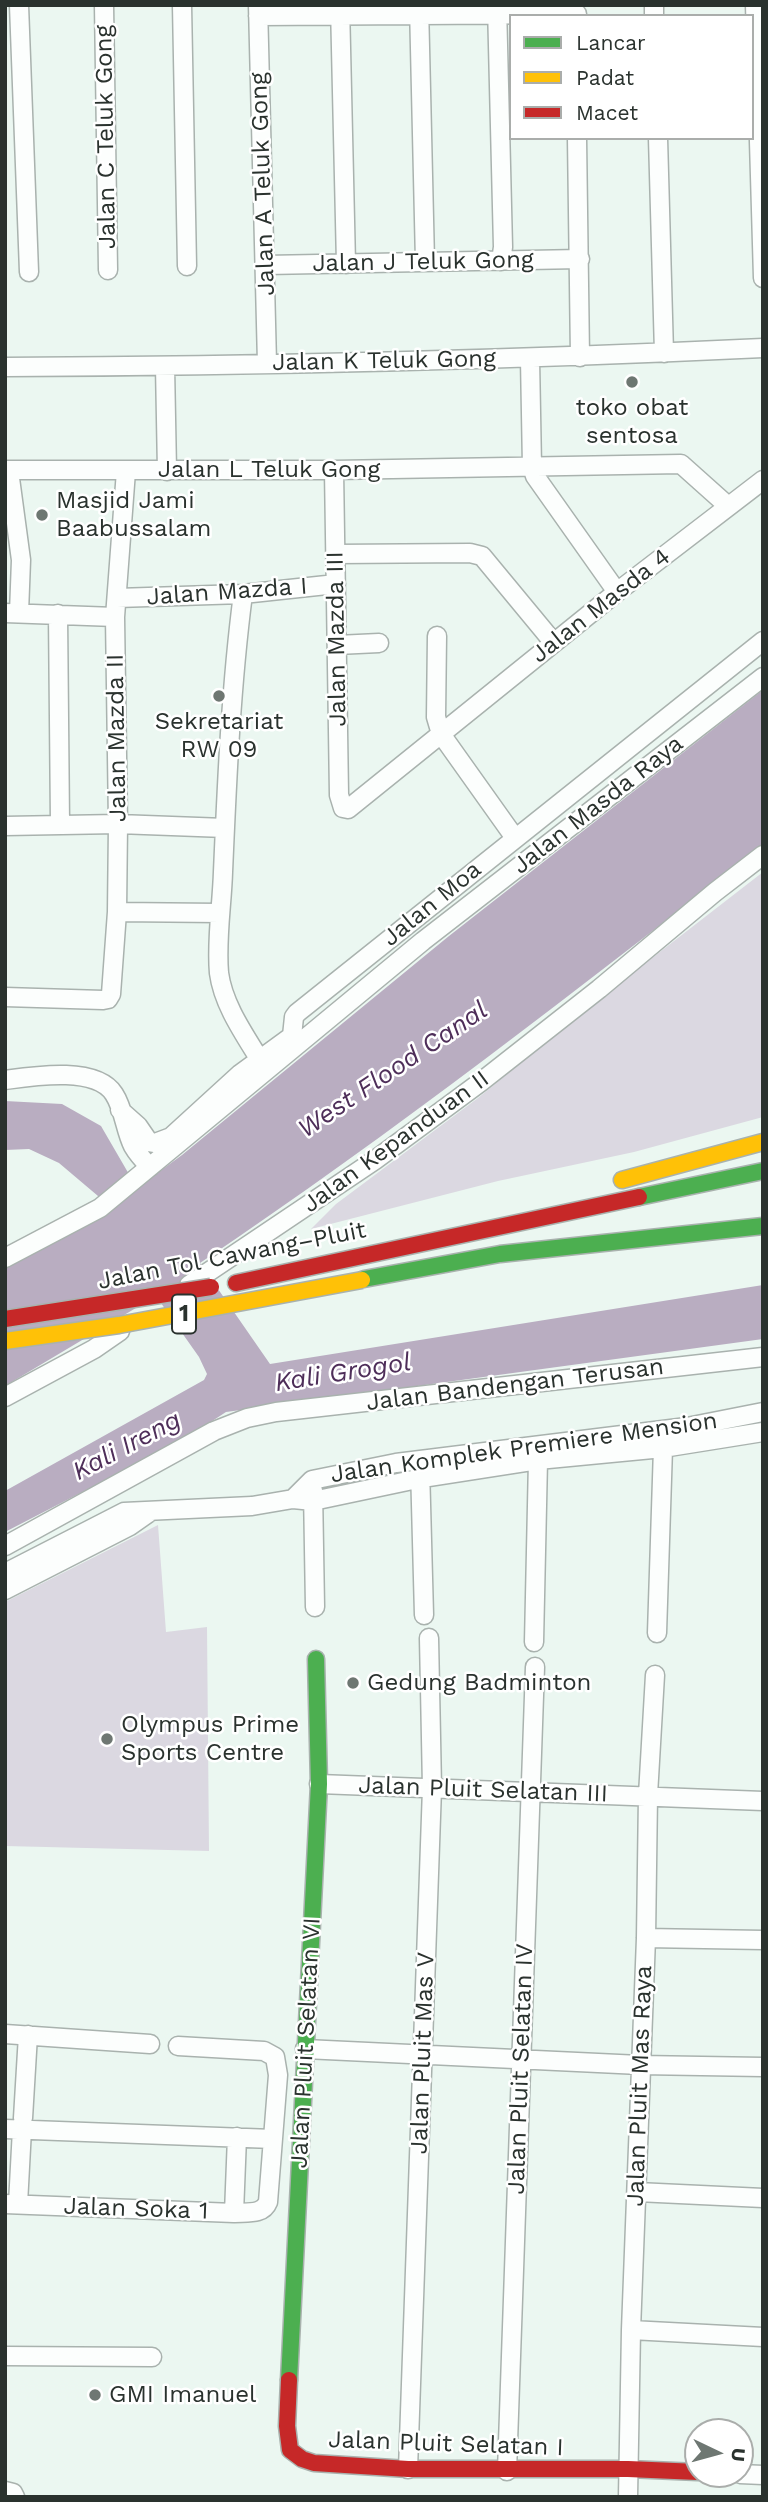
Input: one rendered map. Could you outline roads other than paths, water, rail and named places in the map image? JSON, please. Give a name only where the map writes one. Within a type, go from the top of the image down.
[{"type":"main road","points":[[602,1185],[763,1142]]},
{"type":"main road","points":[[466,1233],[763,1171]]},
{"type":"main road","points":[[466,1233],[508,1212],[541,1201]]},
{"type":"main road","points":[[363,1280],[500,1254],[763,1226]]},
{"type":"main road","points":[[363,1280],[411,1264],[574,1229]]},
{"type":"main road","name":"Jalan Tol Cawang–Pluit","points":[[5,1319],[236,1283],[466,1233]]},
{"type":"main road","name":"Jalan Tol Cawang–Pluit","points":[[5,1341],[159,1318],[363,1280]]},
{"type":"main road","name":"Jalan Pluit Selatan VI","points":[[287,2426],[318,1784],[316,1659]]},
{"type":"main road","name":"Jalan Pluit Selatan I","points":[[287,2426],[290,2449],[302,2459],[314,2463],[408,2469],[684,2471]]},
{"type":"street","points":[[19,5],[29,272]]},
{"type":"street","name":"Jalan C Teluk Gong","points":[[104,5],[108,270]]},
{"type":"street","points":[[755,5],[763,278]]},
{"type":"street","points":[[340,10],[346,264]]},
{"type":"street","points":[[419,10],[425,262]]},
{"type":"street","points":[[497,10],[503,247],[501,261]]},
{"type":"street","points":[[258,11],[576,11]]},
{"type":"street","name":"Jalan A Teluk Gong","points":[[258,11],[267,363]]},
{"type":"street","points":[[182,14],[187,266]]},
{"type":"street","points":[[577,140],[580,357]]},
{"type":"street","points":[[658,140],[664,353]]},
{"type":"street","name":"Jalan J Teluk Gong","points":[[266,265],[580,258]]},
{"type":"street","name":"Jalan K Teluk Gong","points":[[5,367],[530,359],[763,348]]},
{"type":"street","points":[[530,359],[532,467],[535,476],[617,592]]},
{"type":"street","points":[[165,366],[167,471]]},
{"type":"street","name":"Jalan L Teluk Gong","points":[[7,471],[334,470],[681,464],[728,506]]},
{"type":"street","name":"Jalan Mazda III","points":[[334,470],[339,794],[343,808]]},
{"type":"street","points":[[7,471],[21,559],[12,613]]},
{"type":"street","name":"Jalan Mazda II","points":[[5,996],[103,1000],[108,999],[111,994],[117,912],[118,824],[115,617],[126,471]]},
{"type":"street","name":"Jalan Masda 4","points":[[343,808],[352,808],[617,592],[763,480]]},
{"type":"street","points":[[337,554],[470,553],[482,556],[554,643]]},
{"type":"street","name":"Jalan Mazda I","points":[[117,598],[243,594],[336,584]]},
{"type":"street","points":[[243,594],[225,828],[219,974],[237,1021],[260,1060]]},
{"type":"street","name":"Jalan Mazda I","points":[[12,613],[115,617]]},
{"type":"street","points":[[58,614],[60,824]]},
{"type":"street","points":[[437,636],[436,717],[441,734],[515,838]]},
{"type":"street","name":"Jalan Moa","points":[[120,1110],[138,1126],[149,1142],[166,1139],[240,1074],[292,1036],[297,1013],[763,641]]},
{"type":"street","points":[[337,645],[379,643]]},
{"type":"street","name":"Jalan Masda Raya","points":[[5,1258],[100,1208],[423,941],[763,677]]},
{"type":"street","points":[[5,827],[118,824],[225,828]]},
{"type":"street","name":"Jalan Kepanduan II","points":[[5,1397],[94,1349],[375,1160],[482,1081],[763,855]]},
{"type":"street","points":[[117,912],[220,913]]},
{"type":"street","points":[[5,1080],[39,1075],[81,1077],[98,1082],[114,1093],[134,1147],[146,1170]]},
{"type":"street","name":"Jalan Bandengan Terusan","points":[[5,1546],[214,1431],[247,1418],[276,1412],[763,1357]]},
{"type":"street","name":"Jalan Komplek Premiere Mension","points":[[661,1439],[763,1412]]},
{"type":"street","name":"Jalan Komplek Premiere Mension","points":[[293,1499],[312,1480],[661,1439],[763,1432]]},
{"type":"street","points":[[657,1633],[661,1439]]},
{"type":"street","points":[[534,1642],[537,1453]]},
{"type":"street","points":[[420,1469],[424,1615]]},
{"type":"street","name":"Jalan Komplek Premiere Mension","points":[[5,1590],[15,1574],[122,1521],[124,1512],[252,1506],[293,1499],[313,1501],[420,1469]]},
{"type":"street","points":[[312,1480],[315,1607]]},
{"type":"street","name":"Jalan Pluit Mas V","points":[[408,2469],[432,1788],[429,1638]]},
{"type":"street","name":"Jalan Pluit Selatan IV","points":[[507,2471],[536,1667]]},
{"type":"street","name":"Jalan Pluit Mas Raya","points":[[628,2497],[648,1795],[655,1675]]},
{"type":"street","name":"Jalan Pluit Selatan III","points":[[318,1784],[763,1801]]},
{"type":"street","points":[[646,1938],[763,1940]]},
{"type":"street","points":[[5,2034],[150,2044]]},
{"type":"street","points":[[11,2204],[14,2123],[28,2035]]},
{"type":"street","points":[[14,2123],[273,2139],[278,2065],[272,2054],[264,2051],[178,2046]]},
{"type":"street","points":[[305,2049],[640,2065],[763,2067]]},
{"type":"street","points":[[14,2123],[154,2123]]},
{"type":"street","points":[[234,2213],[237,2137]]},
{"type":"street","name":"Jalan Soka 1","points":[[11,2204],[234,2213],[260,2211],[268,2202],[273,2139]]},
{"type":"street","points":[[636,2192],[763,2198]]},
{"type":"street","points":[[631,2330],[763,2337]]},
{"type":"street","points":[[5,2356],[152,2357]]},
{"type":"street","points":[[5,2491],[13,2493],[15,2497]]},
{"type":"water","points":[[763,690],[763,845],[415,1112],[200,1263],[270,1364],[763,1285],[763,1339],[226,1412],[183,1440],[5,1532],[5,1491],[204,1380],[207,1374],[199,1357],[156,1296],[5,1386],[5,1267],[35,1253],[111,1207],[59,1163],[29,1149],[5,1150],[5,1101],[62,1104],[101,1126],[137,1188],[182,1155],[449,936]]},
{"type":"place","name":"toko obat sentosa","points":[[632,382]]},
{"type":"place","name":"Masjid Jami Baabussalam","points":[[42,515]]},
{"type":"place","name":"Sekretariat RW 09","points":[[219,696]]},
{"type":"place","name":"Gedung Badminton","points":[[353,1683]]},
{"type":"place","name":"Olympus Prime Sports Centre","points":[[107,1739]]},
{"type":"place","name":"GMI Imanuel","points":[[95,2395]]},
{"type":"water label","name":"West Flood Canal","points":[[393,1070]]},
{"type":"water label","name":"Kali Grogol","points":[[343,1373]]},
{"type":"water label","name":"Kali Ireng","points":[[127,1446]]}]
